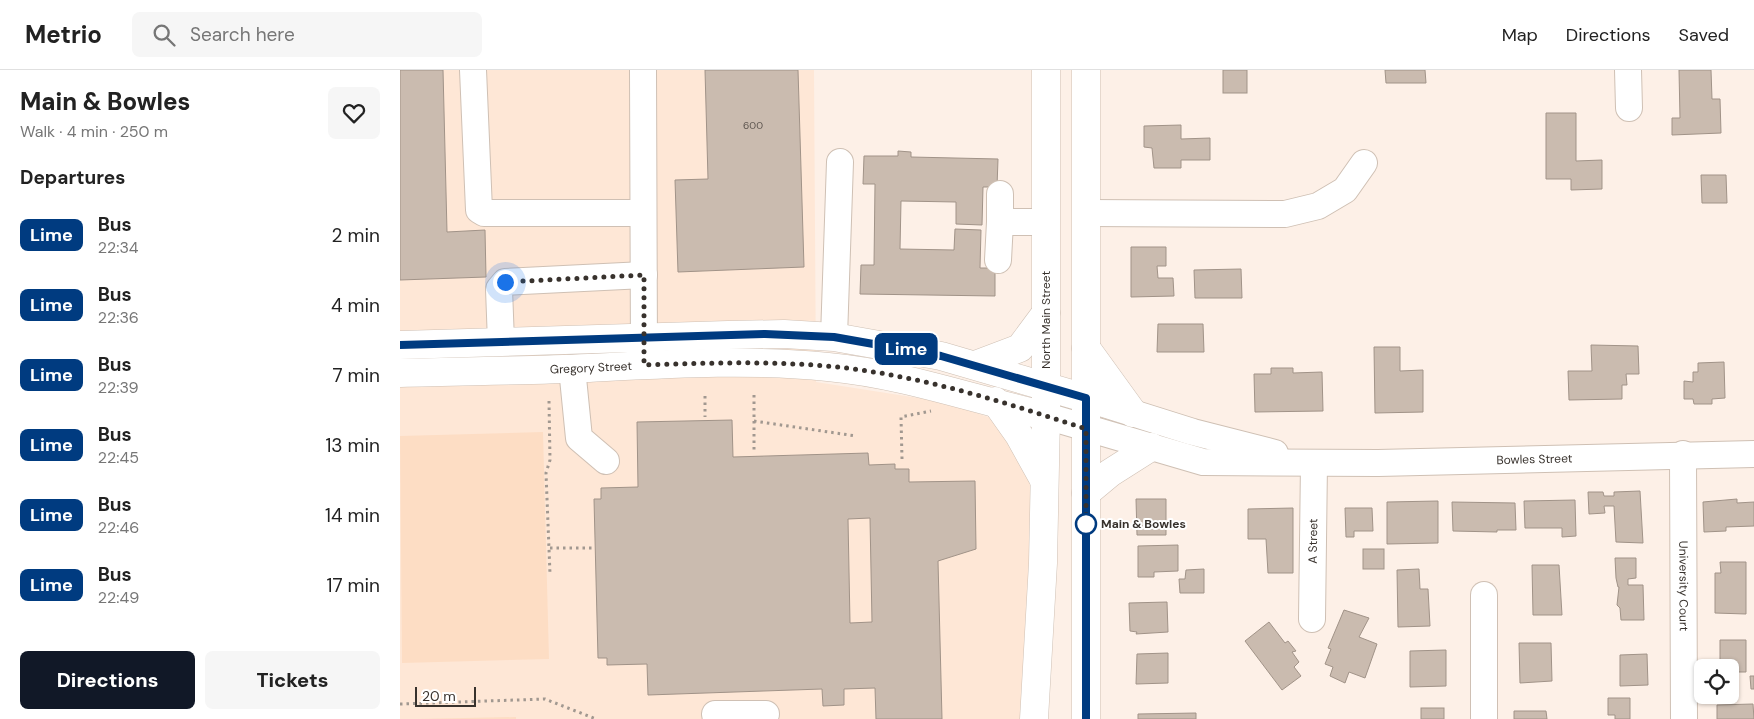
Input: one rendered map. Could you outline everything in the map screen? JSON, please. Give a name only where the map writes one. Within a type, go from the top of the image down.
[{"type":"main road","name":"North Main Street","points":[[1034,719],[1045,482],[1046,70]]},
{"type":"main road","points":[[1086,70],[1086,719]]},
{"type":"main road","points":[[975,365],[1020,348],[1046,313]]},
{"type":"main road","points":[[400,345],[784,334],[834,337],[896,347],[975,365],[1046,388],[1086,398]]},
{"type":"main road","points":[[1086,348],[1133,413]]},
{"type":"main road","name":"Gregory Street","points":[[400,373],[734,362],[827,366],[886,374],[995,401],[1046,416]]},
{"type":"main road","points":[[995,401],[1019,435],[1045,482]]},
{"type":"main road","points":[[1086,493],[1110,473],[1151,447]]},
{"type":"street","points":[[473,70],[479,210],[484,213],[644,213]]},
{"type":"street","points":[[643,70],[644,365]]},
{"type":"street","points":[[1628,70],[1629,108]]},
{"type":"street","points":[[834,337],[840,162]]},
{"type":"street","points":[[1086,213],[1285,214],[1318,206],[1345,190],[1364,163]]},
{"type":"street","points":[[998,260],[1000,194]]},
{"type":"street","points":[[1000,222],[1046,222]]},
{"type":"street","points":[[501,342],[499,289],[505,282],[644,275]]},
{"type":"street","points":[[572,368],[578,438],[606,461]]},
{"type":"street","name":"Bowles Street","points":[[1086,398],[1193,432],[1314,463]]},
{"type":"street","name":"Bowles Street","points":[[1046,416],[1203,462],[1314,463],[1754,454]]},
{"type":"street","name":"University Court","points":[[1683,454],[1684,719]]},
{"type":"street","name":"A Street","points":[[1312,619],[1314,463]]},
{"type":"street","points":[[1484,595],[1484,719]]},
{"type":"street","points":[[716,719],[715,714],[766,714]]},
{"type":"path","points":[[705,396],[705,417]]},
{"type":"path","points":[[754,396],[754,452]]},
{"type":"path","points":[[549,400],[550,460],[546,473],[550,574]]},
{"type":"path","points":[[902,459],[901,417],[931,412],[933,404]]},
{"type":"path","points":[[754,421],[856,436]]},
{"type":"path","points":[[550,548],[592,548]]},
{"type":"path","points":[[400,704],[544,699],[596,719]]},
{"type":"shaded area","points":[[400,70],[814,70],[816,382],[944,402],[994,419],[1028,465],[1033,518],[1033,719],[400,719]]},
{"type":"shaded area","points":[[543,432],[549,659],[402,663],[400,436]]},
{"type":"shaded area","points":[[516,717],[516,719],[417,719]]},
{"type":"building","points":[[400,70],[443,70],[447,232],[485,230],[486,277],[400,280]]},
{"type":"building","points":[[705,70],[798,70],[804,267],[678,272],[675,180],[708,179]]},
{"type":"building","points":[[1223,70],[1247,70],[1247,93],[1223,93]]},
{"type":"building","points":[[1385,70],[1425,70],[1426,83],[1386,83]]},
{"type":"building","points":[[1679,70],[1711,70],[1712,99],[1720,99],[1721,133],[1672,135],[1672,118],[1680,118]]},
{"type":"building","points":[[1546,113],[1576,113],[1576,161],[1602,160],[1602,189],[1571,190],[1571,179],[1546,179]]},
{"type":"building","points":[[1181,125],[1181,139],[1210,138],[1210,160],[1181,160],[1181,168],[1154,168],[1152,148],[1144,147],[1144,126]]},
{"type":"building","points":[[898,151],[911,152],[911,157],[998,159],[997,187],[983,187],[982,225],[956,224],[956,202],[901,201],[900,249],[954,250],[955,229],[981,230],[980,268],[995,268],[995,296],[860,294],[861,265],[874,265],[875,184],[863,184],[864,156],[898,156]]},
{"type":"building","points":[[1701,175],[1726,175],[1727,203],[1702,203]]},
{"type":"building","points":[[1131,247],[1166,247],[1166,266],[1157,266],[1158,278],[1173,278],[1174,296],[1131,297]]},
{"type":"building","points":[[1241,269],[1242,298],[1195,298],[1194,270]]},
{"type":"building","points":[[1158,324],[1203,324],[1204,352],[1157,352]]},
{"type":"building","points":[[1591,345],[1638,346],[1639,374],[1626,374],[1627,385],[1622,385],[1622,399],[1569,400],[1568,371],[1592,371]]},
{"type":"building","points":[[1374,347],[1400,347],[1400,371],[1423,370],[1423,412],[1375,413]]},
{"type":"building","points":[[1724,362],[1725,398],[1712,399],[1712,404],[1694,404],[1693,399],[1684,399],[1684,381],[1693,382],[1693,372],[1698,372],[1698,363]]},
{"type":"building","points":[[1271,368],[1293,368],[1293,373],[1322,372],[1323,411],[1255,412],[1254,374],[1271,374]]},
{"type":"building","points":[[732,420],[733,457],[868,453],[869,465],[895,464],[895,469],[909,469],[909,482],[975,481],[976,549],[938,561],[942,719],[876,719],[875,688],[844,689],[844,705],[823,706],[822,689],[648,695],[647,664],[607,665],[607,658],[598,658],[594,499],[601,499],[601,488],[638,487],[637,422]],"holes":[[[870,518],[872,622],[850,623],[848,519]]]},
{"type":"building","points":[[1640,491],[1643,543],[1616,542],[1614,506],[1604,506],[1605,513],[1589,514],[1588,492],[1603,492],[1604,496],[1614,496],[1614,492]]},
{"type":"building","points":[[1136,499],[1166,499],[1166,535],[1137,535]]},
{"type":"building","points":[[1737,499],[1737,503],[1754,502],[1754,526],[1726,527],[1726,531],[1704,532],[1703,502]]},
{"type":"building","points":[[1575,500],[1576,536],[1562,537],[1562,528],[1525,528],[1524,501]]},
{"type":"building","points":[[1438,501],[1438,543],[1387,544],[1387,502]]},
{"type":"building","points":[[1452,502],[1515,503],[1516,530],[1497,530],[1497,532],[1453,531]]},
{"type":"building","points":[[1293,508],[1293,573],[1268,573],[1266,539],[1248,539],[1248,509]]},
{"type":"building","points":[[1345,508],[1372,508],[1373,531],[1354,531],[1354,537],[1346,537]]},
{"type":"building","points":[[1178,545],[1178,571],[1154,572],[1154,577],[1138,577],[1138,546]]},
{"type":"building","points":[[1363,549],[1384,549],[1384,569],[1363,569]]},
{"type":"building","points":[[1615,558],[1636,558],[1636,578],[1628,579],[1628,585],[1643,585],[1644,620],[1621,620],[1620,608],[1617,605],[1619,587],[1616,578]]},
{"type":"building","points":[[1720,562],[1746,562],[1746,614],[1715,613],[1715,573],[1721,573]]},
{"type":"building","points":[[1532,565],[1559,565],[1562,615],[1533,615]]},
{"type":"building","points":[[1204,569],[1204,593],[1180,593],[1179,579],[1185,579],[1186,570]]},
{"type":"building","points":[[1419,569],[1420,589],[1428,589],[1430,626],[1398,627],[1397,570]]},
{"type":"building","points":[[1167,602],[1168,632],[1136,634],[1137,632],[1130,631],[1129,603]]},
{"type":"building","points":[[1344,610],[1369,618],[1359,637],[1377,644],[1365,678],[1349,672],[1345,683],[1330,676],[1333,667],[1325,664],[1331,649],[1328,648]]},
{"type":"building","points":[[1269,622],[1285,643],[1288,641],[1296,651],[1292,652],[1299,662],[1294,667],[1301,676],[1282,690],[1245,641]]},
{"type":"building","points":[[1720,640],[1746,640],[1746,672],[1739,672],[1739,659],[1720,659]]},
{"type":"building","points":[[1519,643],[1551,643],[1552,681],[1520,683]]},
{"type":"building","points":[[1446,650],[1446,686],[1410,687],[1410,651]]},
{"type":"building","points":[[1168,653],[1168,683],[1136,684],[1137,654]]},
{"type":"building","points":[[1647,654],[1648,685],[1620,686],[1620,655]]},
{"type":"building","points":[[1750,676],[1754,676],[1754,689],[1751,689]]},
{"type":"building","points":[[1608,698],[1630,698],[1630,719],[1615,719],[1615,715],[1608,715]]},
{"type":"building","points":[[1753,704],[1754,719],[1717,719],[1717,705]]},
{"type":"building","points":[[1421,708],[1444,708],[1444,719],[1421,719]]},
{"type":"building","points":[[1514,711],[1546,711],[1547,719],[1514,719]]},
{"type":"building","points":[[1196,713],[1196,719],[1138,719],[1138,714]]},
{"type":"bus line","name":"Lime","points":[[400,345],[765,334],[834,337],[888,345],[941,356],[1046,388],[1086,398],[1086,719]]},
{"type":"place","name":"Main & Bowles","points":[[1086,524]]},
{"type":"route","points":[[505,282],[644,275],[644,365],[769,363],[827,366],[886,374],[995,401],[1086,429],[1086,526],[1086,524]]}]
